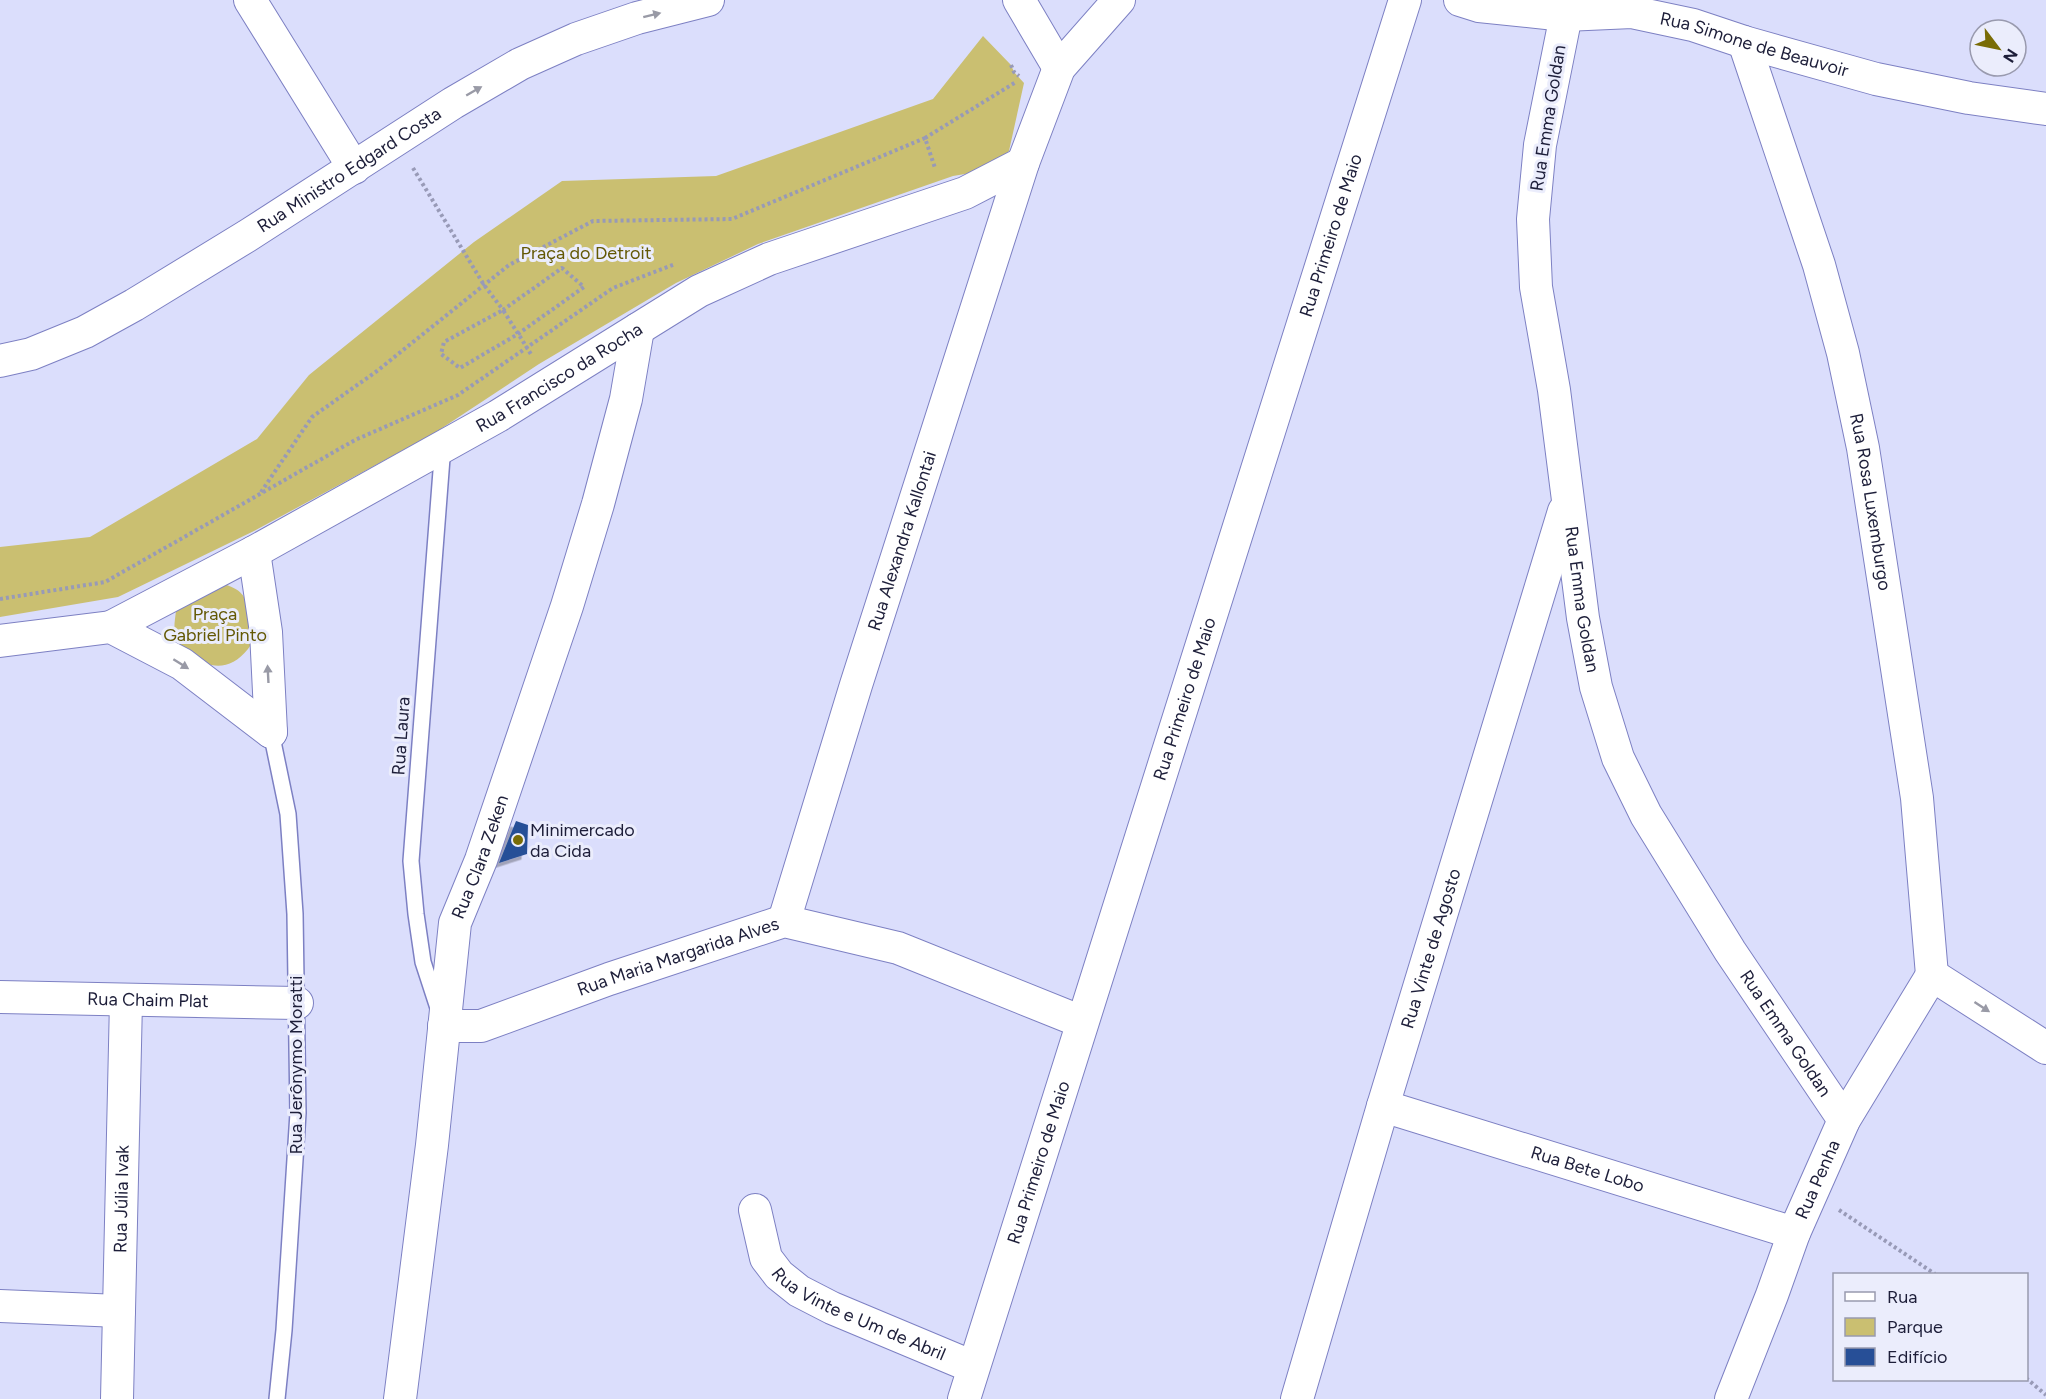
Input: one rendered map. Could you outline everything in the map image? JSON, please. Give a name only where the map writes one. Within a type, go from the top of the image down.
[{"type":"street","points":[[250,0],[354,168]]},
{"type":"street","name":"Rua Ministro Edgard Costa","points":[[0,361],[31,354],[85,332],[134,305],[248,236],[453,103],[520,64],[576,39],[637,18],[708,0]]},
{"type":"street","points":[[1019,0],[1059,68]]},
{"type":"street","points":[[1023,163],[1059,68],[1119,0]]},
{"type":"street","name":"Rua Primeiro de Maio","points":[[964,1399],[1405,0]]},
{"type":"street","name":"Rua Simone de Beauvoir","points":[[1460,0],[1479,6],[1632,12],[1693,25],[1744,42],[1876,79],[1970,98],[2046,109]]},
{"type":"street","name":"Rua Emma Goldan","points":[[1567,8],[1540,145],[1533,219],[1536,287],[1554,390],[1583,618],[1596,687],[1618,758],[1646,815],[1684,880],[1770,1013],[1844,1120]]},
{"type":"street","name":"Rua Rosa Luxemburgo","points":[[1744,42],[1819,265],[1843,353],[1861,438],[1917,798],[1932,975]]},
{"type":"street","name":"Rua Francisco da Rocha","points":[[111,627],[254,552],[498,416],[699,291],[769,260],[965,193],[1023,163]]},
{"type":"street","name":"Rua Alexandra Kallontai","points":[[784,921],[856,685],[1023,163]]},
{"type":"street","name":"Rua Clara Zeken","points":[[400,1399],[432,1145],[455,924],[481,860],[567,606],[626,399],[638,329]]},
{"type":"street","name":"Rua Vinte de Agosto","points":[[1297,1399],[1383,1106],[1568,499]]},
{"type":"street","name":"Rua Jerônymo Moratti","points":[[254,552],[266,632],[271,732]]},
{"type":"street","points":[[0,641],[111,627],[182,664],[271,732]]},
{"type":"street","name":"Rua Maria Margarida Alves","points":[[444,1026],[481,1026],[609,979],[784,921],[898,948],[1082,1022]]},
{"type":"street","points":[[1932,975],[2046,1048]]},
{"type":"street","name":"Rua Penha","points":[[1731,1399],[1794,1233],[1844,1120],[1932,975]]},
{"type":"street","name":"Rua Chaim Plat","points":[[0,997],[297,1003]]},
{"type":"street","name":"Rua Júlia Ivak","points":[[117,1399],[126,1001]]},
{"type":"street","name":"Rua Bete Lobo","points":[[1383,1106],[1794,1233]]},
{"type":"street","name":"Rua Vinte e Um de Abril","points":[[755,1209],[766,1258],[779,1275],[799,1291],[832,1308],[974,1367]]},
{"type":"street","points":[[0,1306],[119,1311]]},
{"type":"lane","name":"Rua Laura","points":[[443,445],[411,861],[423,962],[444,1026]]},
{"type":"lane","name":"Rua Jerônymo Moratti","points":[[271,732],[288,814],[295,914],[298,1113],[284,1330],[276,1399]]},
{"type":"path","points":[[1011,65],[1014,72],[1022,78]]},
{"type":"path","points":[[1017,89],[1022,78]]},
{"type":"path","points":[[261,492],[312,417],[377,371],[509,265],[593,221],[732,219],[925,138],[1022,78]]},
{"type":"path","points":[[925,138],[936,171],[926,174]]},
{"type":"path","points":[[397,141],[548,385]]},
{"type":"path","points":[[0,599],[105,582],[355,440],[458,395],[613,288],[678,263]]},
{"type":"path","points":[[562,268],[584,287],[518,334],[460,368],[441,354],[444,342],[503,310],[562,268]]},
{"type":"path","points":[[1812,1191],[1932,1273]]},
{"type":"path","points":[[2028,1380],[2046,1395]]},
{"type":"green space","name":"Praça do Detroit","points":[[983,36],[1011,65],[1024,83],[1009,151],[989,170],[953,176],[758,244],[676,283],[539,364],[433,434],[254,531],[118,597],[0,617],[0,547],[90,537],[257,439],[309,375],[474,242],[562,181],[716,176],[933,99]]},
{"type":"green space","name":"Praça Gabriel Pinto","points":[[221,583],[242,594],[256,632],[252,643],[242,656],[221,666],[199,661],[182,648],[176,638],[175,621],[176,611]]},
{"type":"building","name":"Minimercado da Cida","points":[[516,821],[528,825],[527,854],[499,863]]},
{"type":"place","name":"Minimercado da Cida","points":[[518,840]]}]
